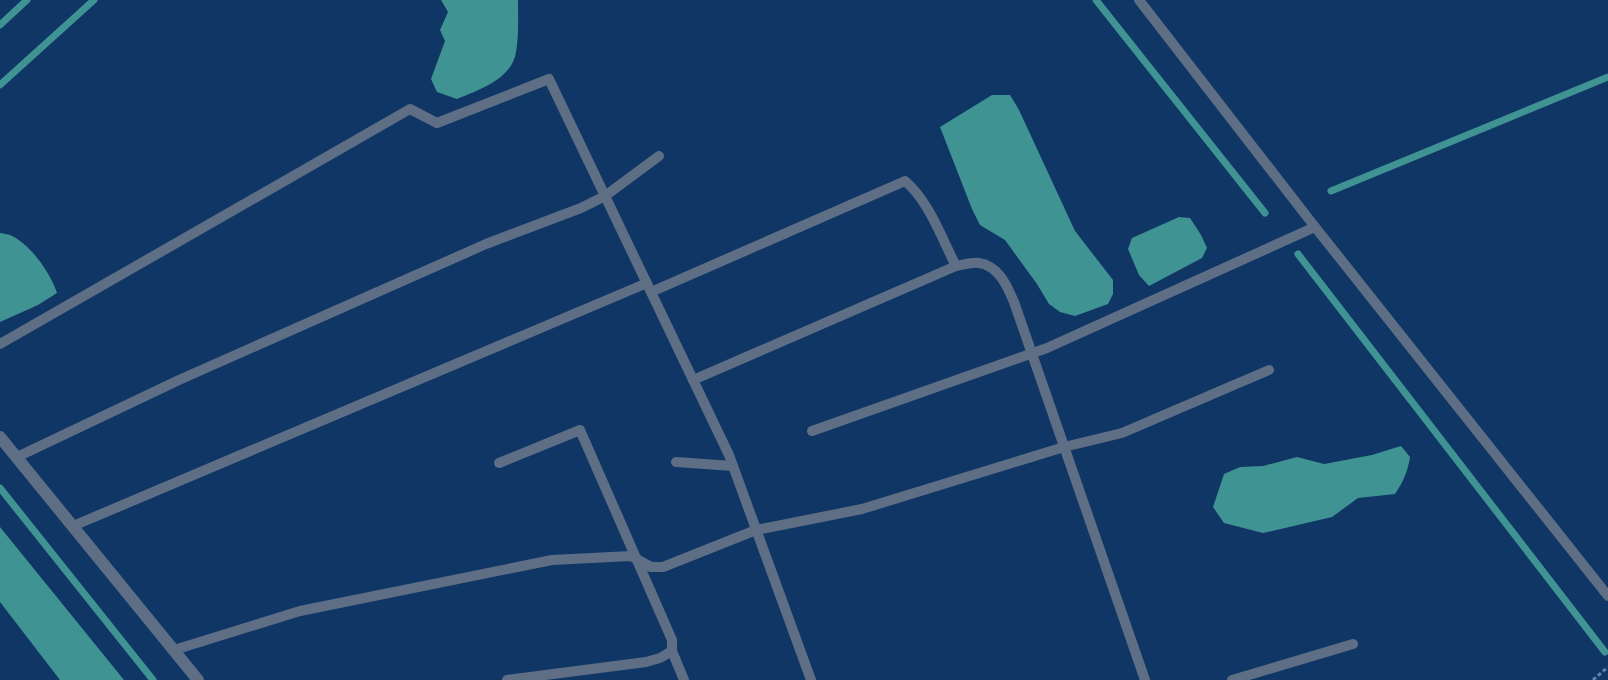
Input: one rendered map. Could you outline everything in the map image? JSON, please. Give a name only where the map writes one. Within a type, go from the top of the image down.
[{"type":"street","points":[[0,437],[198,680]]},
{"type":"lane","points":[[1139,0],[1315,227],[1608,596]]},
{"type":"lane","points":[[0,344],[410,109],[438,123],[549,79],[733,466],[811,680]]},
{"type":"lane","points":[[17,457],[188,376],[486,244],[581,208],[605,196],[660,156]]},
{"type":"lane","points":[[73,526],[906,181],[916,190],[956,266]]},
{"type":"lane","points":[[812,431],[1047,348],[1315,227]]},
{"type":"lane","points":[[693,380],[956,266],[978,263],[992,267],[1005,282],[1014,302],[1145,680]]},
{"type":"lane","points":[[174,650],[300,611],[552,560],[631,556],[651,567],[663,567],[756,530],[862,509],[1064,447],[1122,433],[1269,370]]},
{"type":"lane","points":[[499,463],[580,430],[672,640],[672,652],[684,680]]},
{"type":"lane","points":[[676,462],[733,466]]},
{"type":"lane","points":[[1232,680],[1353,644]]},
{"type":"lane","points":[[507,680],[646,662],[672,652]]},
{"type":"path","points":[[1593,680],[1608,666]]},
{"type":"shaded area","points":[[441,0],[518,0],[518,39],[513,61],[508,69],[493,82],[457,99],[437,92],[431,79],[445,41],[440,30],[448,12]]},
{"type":"shaded area","points":[[992,95],[1010,95],[1019,110],[1075,231],[1113,280],[1113,294],[1108,304],[1075,316],[1060,312],[1049,304],[1005,240],[980,225],[940,127]]},
{"type":"shaded area","points":[[1179,217],[1190,218],[1207,248],[1202,258],[1149,286],[1139,275],[1128,249],[1132,238]]},
{"type":"shaded area","points":[[0,233],[11,235],[33,253],[45,269],[57,293],[38,305],[0,322]]},
{"type":"shaded area","points":[[1401,446],[1410,457],[1405,476],[1395,494],[1358,498],[1332,517],[1263,533],[1224,523],[1213,507],[1224,474],[1240,467],[1263,466],[1297,457],[1324,464],[1372,455]]},
{"type":"shaded area","points":[[0,527],[124,680],[60,680],[0,602]]},
{"type":"waterway","points":[[0,25],[27,0]]},
{"type":"waterway","points":[[0,85],[94,0]]},
{"type":"waterway","points":[[1096,0],[1265,213]]},
{"type":"waterway","points":[[1331,191],[1608,77]]},
{"type":"waterway","points":[[1298,254],[1605,652]]},
{"type":"waterway","points":[[0,488],[153,680]]}]
